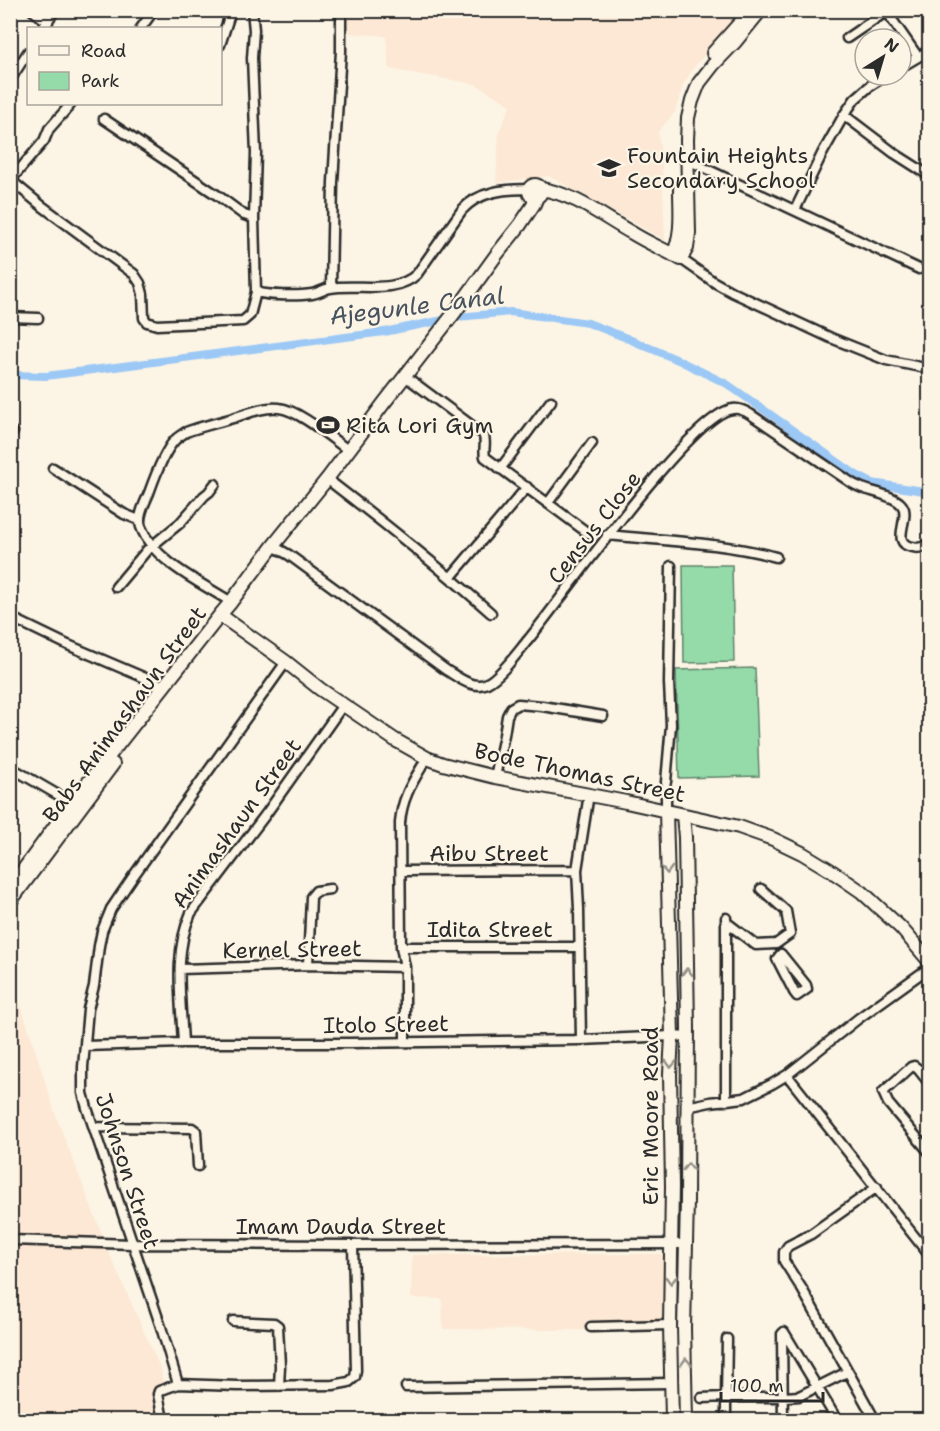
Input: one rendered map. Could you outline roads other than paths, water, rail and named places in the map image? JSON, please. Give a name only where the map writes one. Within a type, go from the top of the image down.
[{"type":"main road","points":[[683,158],[679,127],[689,86],[707,59],[750,10]]},
{"type":"main road","points":[[681,260],[679,243],[683,158],[692,100],[699,83],[713,64],[735,42],[761,10]]},
{"type":"main road","points":[[536,192],[563,194],[681,260]]},
{"type":"main road","name":"Babs Animashaun Street","points":[[10,902],[273,546],[327,479],[520,225],[534,204],[536,192]]},
{"type":"main road","name":"Babs Animashaun Street","points":[[10,888],[72,803],[225,610]]},
{"type":"main road","name":"Bode Thomas Street","points":[[225,610],[286,662],[343,705],[395,740],[427,758],[495,777],[589,794],[751,831],[802,853],[862,892],[901,928],[930,964]]},
{"type":"main road","name":"Eric Moore Road","points":[[666,811],[672,1036],[670,1074],[672,1420]]},
{"type":"main road","name":"Eric Moore Road","points":[[683,815],[688,1027],[684,1328],[686,1420]]},
{"type":"street","points":[[32,10],[46,25],[55,10]]},
{"type":"street","points":[[142,27],[154,10]]},
{"type":"street","points":[[70,105],[15,175],[14,183],[134,274],[143,294],[144,318],[147,322],[157,325],[243,321],[250,315],[256,292],[254,218],[256,153],[252,10]]},
{"type":"street","points":[[331,288],[333,182],[342,10]]},
{"type":"street","points":[[847,38],[887,11],[918,57]]},
{"type":"street","points":[[222,39],[229,17]]},
{"type":"street","points":[[913,60],[930,50]]},
{"type":"street","points":[[10,80],[27,54]]},
{"type":"street","points":[[795,210],[844,115],[855,99],[869,87]]},
{"type":"street","points":[[844,115],[894,153],[930,176]]},
{"type":"street","points":[[104,119],[244,215],[254,218]]},
{"type":"street","points":[[683,158],[919,269]]},
{"type":"street","points":[[256,292],[300,295],[314,294],[331,288],[402,283],[417,274],[469,202],[493,192],[516,189],[536,192]]},
{"type":"street","points":[[681,260],[732,292],[831,338],[886,360],[930,369]]},
{"type":"street","points":[[10,317],[38,318]]},
{"type":"street","points":[[405,376],[483,434],[485,457],[588,533]]},
{"type":"street","points":[[500,469],[551,401]]},
{"type":"street","points":[[225,610],[153,546],[145,536],[139,520],[157,470],[174,441],[184,433],[264,409],[277,408],[291,411],[307,420],[348,450]]},
{"type":"street","name":"Census Close","points":[[273,546],[289,555],[446,670],[475,686],[487,684],[500,673],[542,624],[607,535],[680,449],[717,416],[726,411],[733,409],[750,414],[860,487],[897,501],[903,505],[905,512],[901,538],[903,543],[909,547],[922,548],[930,542]]},
{"type":"street","points":[[548,502],[592,443]]},
{"type":"street","points":[[53,468],[124,514],[139,520]]},
{"type":"street","points":[[327,479],[451,577],[491,612]]},
{"type":"street","points":[[116,588],[147,550],[180,523],[215,484]]},
{"type":"street","points":[[451,577],[527,487]]},
{"type":"street","points":[[607,535],[698,542],[776,556]]},
{"type":"street","points":[[666,811],[671,725],[669,683],[671,566]]},
{"type":"street","points":[[10,617],[68,645],[164,686]]},
{"type":"street","name":"Johnson Street","points":[[178,1384],[82,1093],[88,1010],[102,931],[111,909],[286,662]]},
{"type":"street","points":[[495,777],[507,716],[511,708],[518,704],[603,716]]},
{"type":"street","name":"Animashaun Street","points":[[183,1043],[180,969],[182,937],[191,913],[266,814],[343,705]]},
{"type":"street","points":[[405,1042],[405,967],[401,947],[399,823],[401,808],[409,789],[427,758]]},
{"type":"street","points":[[10,767],[72,803]]},
{"type":"street","points":[[581,1040],[577,870],[589,794]]},
{"type":"street","name":"Aibu Street","points":[[401,871],[577,870]]},
{"type":"street","points":[[308,965],[311,897],[316,891],[330,889]]},
{"type":"street","points":[[756,945],[776,944],[790,934],[786,911],[761,889]]},
{"type":"street","points":[[726,1101],[726,920],[756,945],[781,954],[806,985],[807,989],[797,996],[777,959],[781,954]]},
{"type":"street","name":"Idita Street","points":[[401,947],[579,947]]},
{"type":"street","points":[[687,1107],[744,1098],[787,1075],[930,964]]},
{"type":"street","name":"Kernel Street","points":[[180,969],[308,965],[405,967]]},
{"type":"street","name":"Itolo Street","points":[[85,1046],[687,1037]]},
{"type":"street","points":[[930,1083],[914,1066],[883,1092],[888,1102],[930,1153]]},
{"type":"street","points":[[787,1075],[930,1256]]},
{"type":"street","points":[[94,1127],[192,1128],[196,1131],[198,1166]]},
{"type":"street","points":[[875,1420],[783,1256],[788,1246],[810,1234],[877,1187]]},
{"type":"street","name":"Imam Dauda Street","points":[[10,1240],[132,1244],[686,1244]]},
{"type":"street","points":[[163,1420],[159,1390],[178,1384],[333,1385],[349,1382],[355,1377],[353,1245]]},
{"type":"street","points":[[233,1321],[274,1323],[278,1326],[279,1386]]},
{"type":"street","points":[[591,1327],[670,1325]]},
{"type":"street","points":[[783,1420],[782,1334],[784,1332],[837,1420]]},
{"type":"street","points":[[726,1420],[727,1339]]},
{"type":"street","points":[[702,1398],[799,1396],[847,1372]]},
{"type":"street","points":[[406,1387],[671,1383]]},
{"type":"waterway","name":"Ajegunle Canal","points":[[10,375],[46,376],[384,332],[458,317],[511,312],[588,323],[678,360],[727,384],[855,474],[872,483],[930,492]]},
{"type":"place","name":"Fountain Heights Secondary School","points":[[609,168]]},
{"type":"place","name":"Rita Lori Gym","points":[[328,425]]}]
